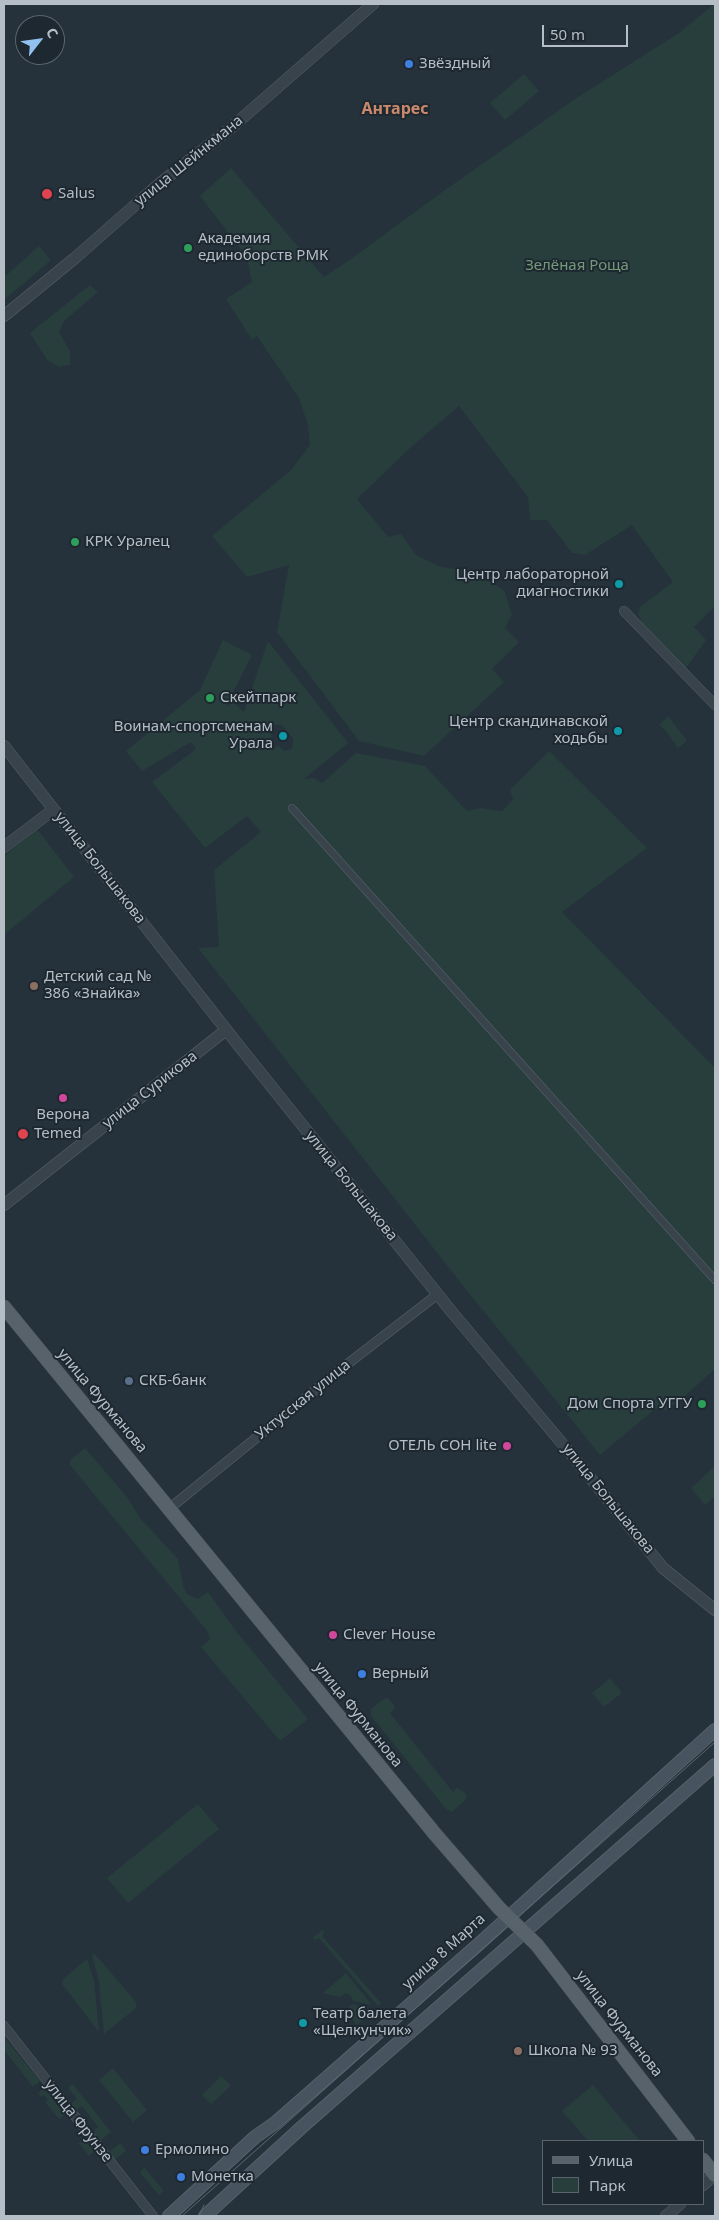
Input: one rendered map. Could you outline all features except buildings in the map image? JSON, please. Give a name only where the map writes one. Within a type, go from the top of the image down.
[{"type":"main road","name":"улица Фурманова","points":[[4,1307],[435,1834],[508,1917],[537,1945],[597,2020],[687,2140]]},
{"type":"main road","name":"улица 8 Марта","points":[[169,2216],[255,2137],[275,2123],[508,1917],[715,1730]]},
{"type":"main road","points":[[206,2216],[302,2127],[715,1765]]},
{"type":"main road","points":[[704,2161],[715,2175]]},
{"type":"street","name":"улица Шейнкмана","points":[[4,316],[75,258],[159,184],[232,126],[372,4]]},
{"type":"street","points":[[624,611],[715,705]]},
{"type":"street","name":"улица Большакова","points":[[4,746],[226,1030],[438,1294],[663,1568],[715,1610]]},
{"type":"street","points":[[292,808],[715,1280]]},
{"type":"street","points":[[4,847],[53,810]]},
{"type":"street","name":"улица Сурикова","points":[[4,1205],[226,1030]]},
{"type":"street","name":"Уктусская улица","points":[[170,1508],[341,1369],[438,1294]]},
{"type":"street","name":"улица Фрунзе","points":[[4,2026],[153,2216]]},
{"type":"street","points":[[704,2184],[715,2175]]},
{"type":"street","points":[[666,2216],[679,2205]]},
{"type":"green space","name":"Зелёная Роща","points":[[714,4],[715,606],[694,627],[706,640],[686,668],[642,622],[638,614],[640,607],[673,582],[632,525],[585,555],[572,553],[547,520],[530,520],[528,497],[459,406],[410,448],[357,499],[388,537],[401,534],[416,555],[441,567],[471,571],[504,590],[512,614],[505,628],[519,642],[492,669],[504,682],[424,756],[359,741],[277,632],[289,565],[247,577],[212,536],[291,470],[310,445],[308,425],[299,398],[257,336],[252,340],[226,299],[252,282],[247,257],[200,196],[231,168],[324,277],[578,97],[679,33]]},
{"type":"green space","points":[[524,74],[539,91],[505,120],[490,103]]},
{"type":"green space","points":[[39,246],[51,260],[4,300],[4,277]]},
{"type":"green space","points":[[90,285],[98,292],[64,321],[59,332],[70,351],[70,365],[59,367],[47,360],[30,333]]},
{"type":"green space","points":[[223,640],[252,655],[226,706],[233,702],[244,712],[268,641],[348,743],[304,779],[314,778],[322,783],[356,753],[425,766],[467,811],[480,808],[502,811],[513,799],[510,790],[549,751],[647,848],[562,912],[715,1068],[715,1369],[669,1410],[655,1409],[600,1455],[464,1287],[198,948],[219,947],[214,870],[261,832],[247,816],[205,848],[152,782],[196,749],[191,742],[142,771],[126,751],[200,690]],"holes":[[[272,725],[282,725],[293,739],[292,749],[284,751],[278,745],[273,750],[267,742],[272,737],[270,732]]]},
{"type":"green space","points":[[668,716],[687,741],[678,748],[666,731],[659,725]]},
{"type":"green space","points":[[37,829],[74,877],[4,935],[4,856]]},
{"type":"green space","points":[[85,1448],[127,1497],[140,1518],[178,1559],[183,1586],[187,1594],[198,1599],[208,1592],[236,1631],[308,1719],[280,1741],[201,1647],[210,1639],[207,1631],[70,1465],[70,1460]]},
{"type":"green space","points":[[715,1466],[715,1496],[705,1505],[691,1488]]},
{"type":"green space","points":[[610,1678],[622,1693],[604,1707],[592,1693]]},
{"type":"green space","points":[[385,1698],[388,1698],[395,1708],[390,1713],[453,1792],[457,1788],[467,1796],[452,1812],[446,1809],[371,1716],[371,1709]]},
{"type":"green space","points":[[198,1804],[219,1829],[128,1903],[107,1878]]},
{"type":"green space","points":[[322,1930],[325,1932],[322,1936],[381,2003],[378,2006],[319,1938],[314,1940],[314,1937]]},
{"type":"green space","points":[[95,1954],[136,2002],[136,2008],[104,2034],[99,1981],[92,1956]]},
{"type":"green space","points":[[87,1959],[94,1980],[99,2032],[62,1984],[63,1979]]},
{"type":"green space","points":[[346,1973],[372,2005],[353,2001],[351,1996],[346,1993],[339,1997],[323,1993]]},
{"type":"green space","points":[[352,2004],[369,2008],[372,2012],[357,2025],[352,2019],[349,2006]]},
{"type":"green space","points":[[4,2037],[40,2081],[33,2087],[4,2050]]},
{"type":"green space","points":[[113,2068],[147,2110],[133,2122],[99,2080]]},
{"type":"green space","points":[[221,2076],[231,2086],[211,2104],[202,2095]]},
{"type":"green space","points":[[73,2084],[111,2132],[100,2141],[93,2132],[98,2127],[82,2106],[76,2111],[71,2104],[77,2099],[68,2088]]},
{"type":"green space","points":[[593,2085],[639,2140],[587,2140],[562,2111]]},
{"type":"green space","points":[[44,2088],[65,2114],[59,2119],[45,2102],[48,2100],[44,2095],[41,2097],[38,2093]]},
{"type":"green space","points":[[85,2138],[95,2150],[89,2156],[79,2143]]},
{"type":"green space","points":[[120,2143],[126,2151],[115,2160],[109,2152]]},
{"type":"green space","points":[[144,2167],[164,2191],[159,2195],[140,2173]]},
{"type":"tram line","points":[[182,2216],[715,1742]]},
{"type":"tram line","points":[[199,2216],[204,2205]]},
{"type":"place","name":"Звёздный","points":[[409,64]]},
{"type":"place","name":"Salus","points":[[47,194]]},
{"type":"place","name":"Академия единоборств РМК","points":[[188,248]]},
{"type":"place","name":"КРК Уралец","points":[[75,542]]},
{"type":"place","name":"Центр лабораторной диагностики","points":[[619,584]]},
{"type":"place","name":"Скейтпарк","points":[[210,698]]},
{"type":"place","name":"Центр скандинавской ходьбы","points":[[618,731]]},
{"type":"place","name":"Воинам-спортсменам Урала","points":[[283,736]]},
{"type":"place","name":"Детский сад № 386 «Знайка»","points":[[34,986]]},
{"type":"place","name":"Верона","points":[[63,1098]]},
{"type":"place","name":"Temed","points":[[23,1134]]},
{"type":"place","name":"СКБ-банк","points":[[129,1381]]},
{"type":"place","name":"Дом Спорта УГГУ","points":[[702,1404]]},
{"type":"place","name":"ОТЕЛЬ СОН lite","points":[[507,1446]]},
{"type":"place","name":"Clever House","points":[[333,1635]]},
{"type":"place","name":"Верный","points":[[362,1674]]},
{"type":"place","name":"Театр балета «Щелкунчик»","points":[[303,2023]]},
{"type":"place","name":"Школа № 93","points":[[518,2051]]},
{"type":"place","name":"Ермолино","points":[[145,2150]]},
{"type":"place","name":"Монетка","points":[[181,2177]]},
{"type":"district","name":"Антарес","points":[[395,109]]}]
